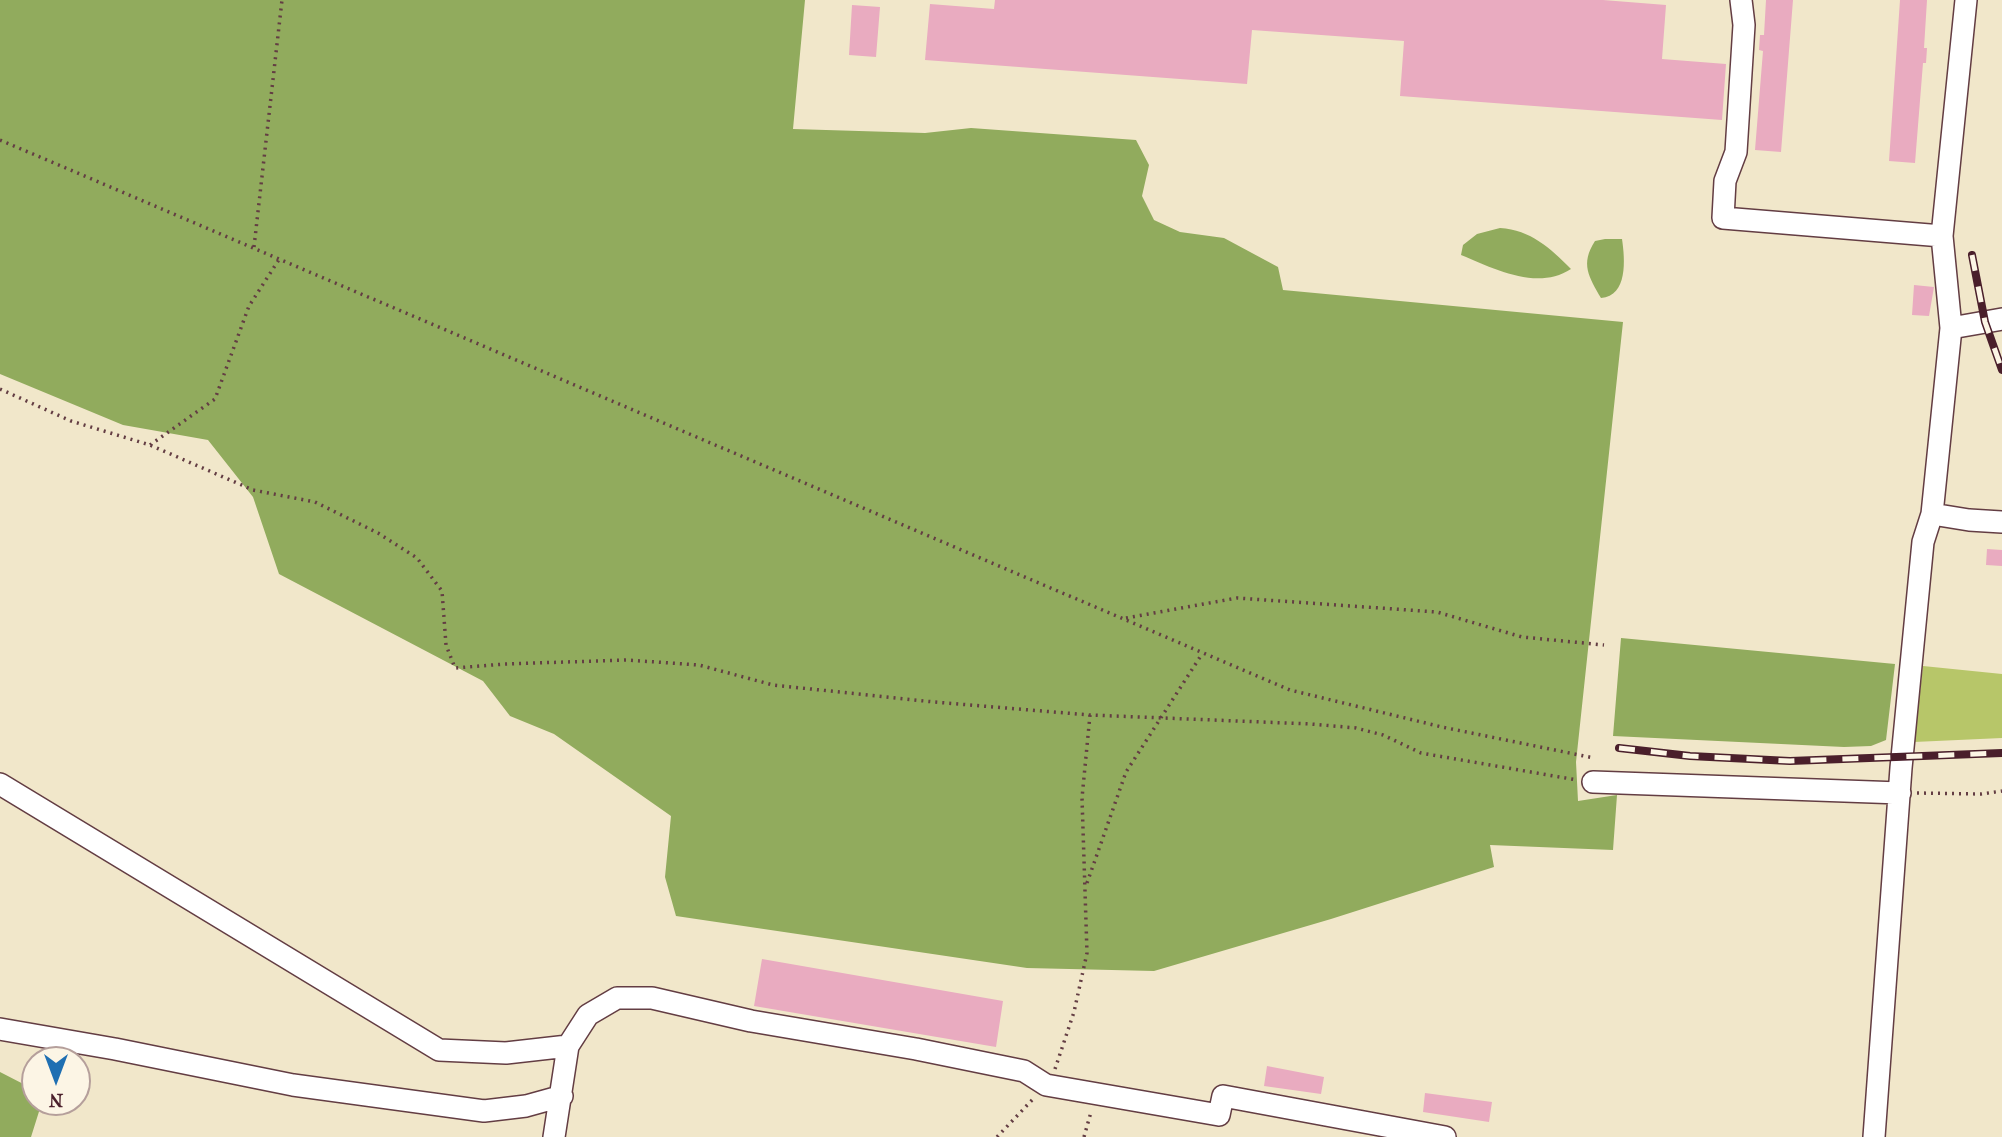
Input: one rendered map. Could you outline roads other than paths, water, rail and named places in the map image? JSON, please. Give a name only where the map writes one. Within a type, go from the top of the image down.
[{"type":"lane","points":[[1741,0],[1744,25],[1736,152],[1725,181],[1723,218],[1942,236]]},
{"type":"lane","points":[[1874,1137],[1899,793],[1923,542],[1932,514],[1951,328],[1942,236],[1966,0]]},
{"type":"lane","points":[[1951,328],[2002,319]]},
{"type":"lane","points":[[1932,514],[2002,522]]},
{"type":"lane","points":[[1592,782],[1899,793]]},
{"type":"lane","points":[[0,784],[439,1050],[506,1053],[568,1046]]},
{"type":"lane","points":[[554,1137],[568,1046],[588,1016],[617,998],[652,998],[751,1021],[916,1049],[1024,1072],[1049,1085],[1095,1094],[1219,1115],[1223,1096],[1445,1137]]},
{"type":"lane","points":[[0,1029],[116,1049],[293,1085],[484,1111],[526,1106],[562,1096]]},
{"type":"railway","points":[[1972,255],[1985,322],[2002,370]]},
{"type":"railway","points":[[1619,748],[1690,756],[1790,761],[2002,753]]}]
